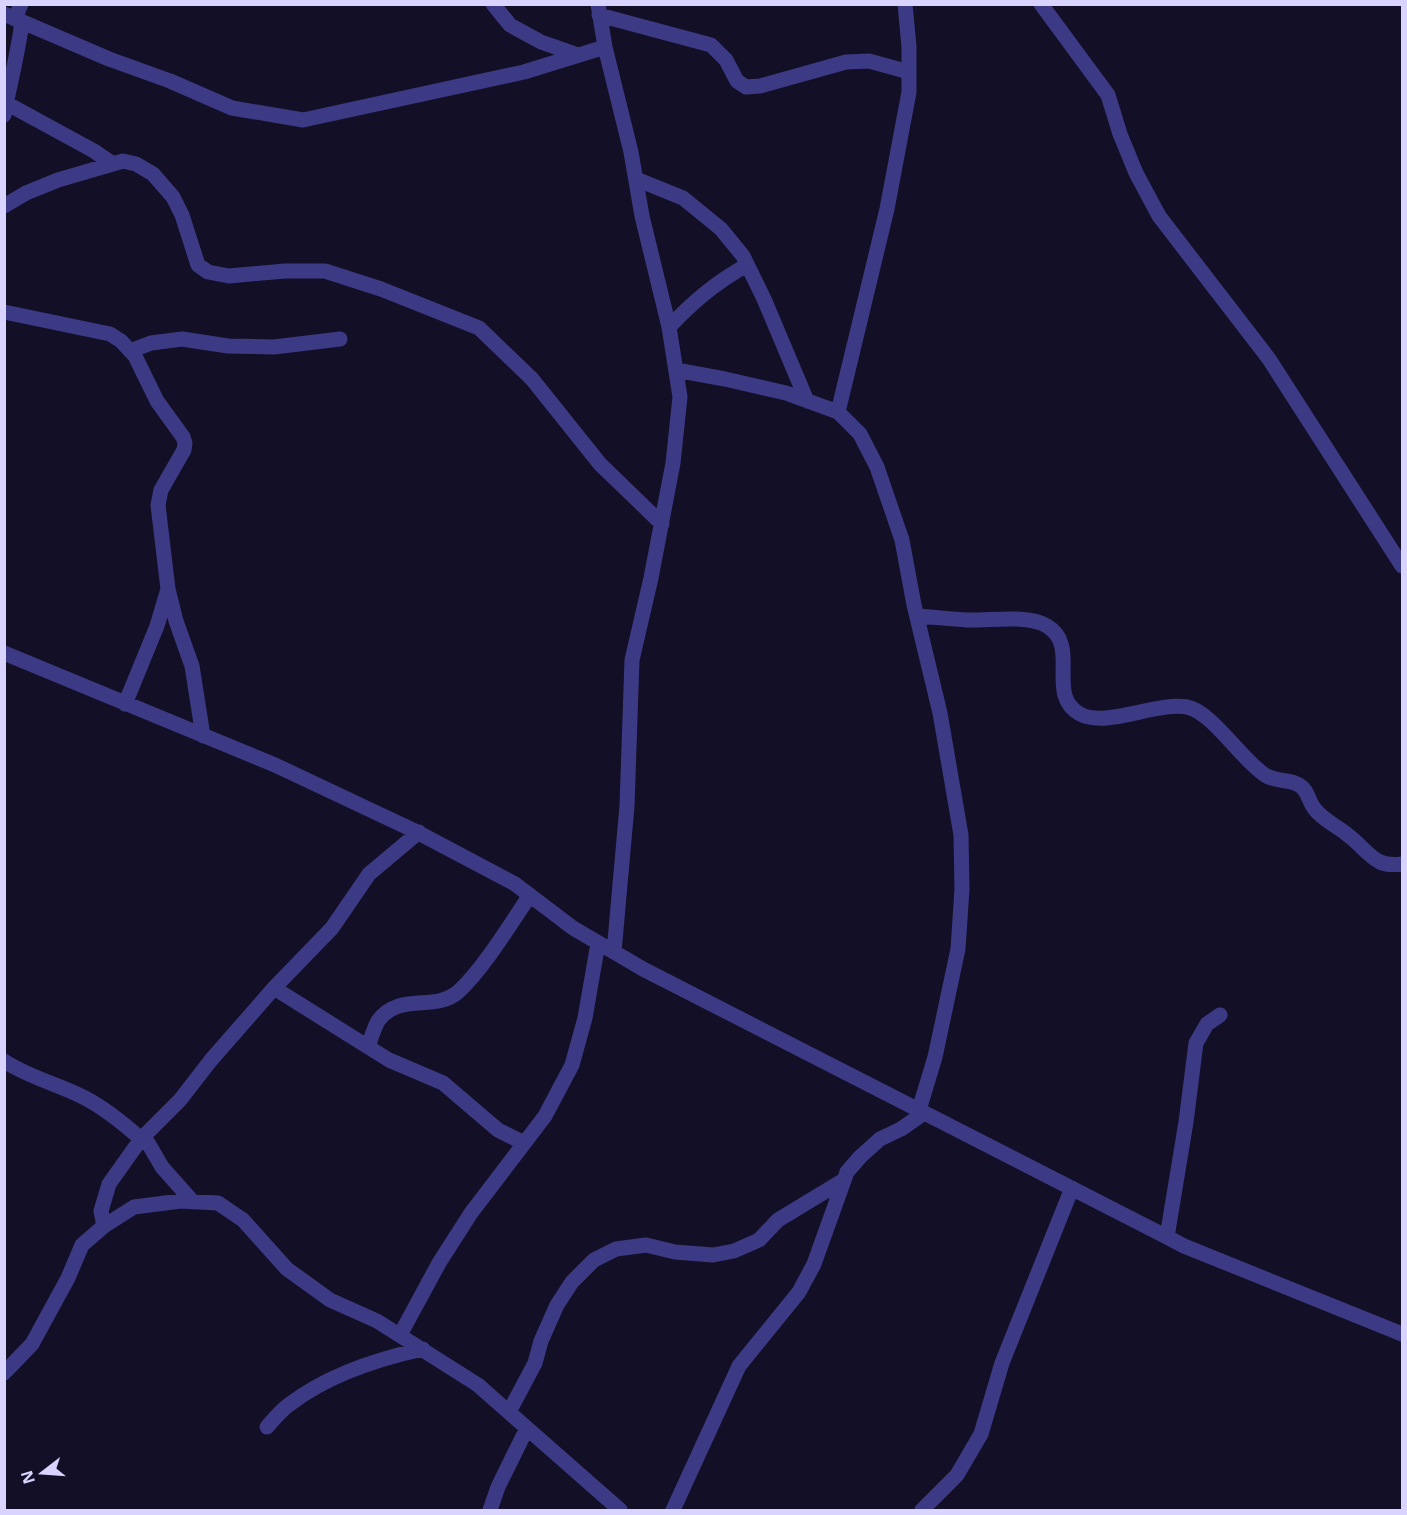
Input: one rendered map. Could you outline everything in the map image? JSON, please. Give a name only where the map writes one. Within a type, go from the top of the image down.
[{"type":"street","points":[[493,4],[510,25],[541,42],[578,55]]},
{"type":"street","points":[[838,412],[887,209],[909,92],[909,47],[905,4]]},
{"type":"street","points":[[1041,4],[1108,95],[1120,134],[1136,172],[1159,216],[1269,359],[1402,566]]},
{"type":"street","points":[[614,952],[627,806],[632,660],[662,524],[673,463],[680,397],[669,327],[642,216],[599,10],[711,45],[726,60],[737,81],[746,87],[760,86],[846,62],[869,61],[909,72]]},
{"type":"street","points":[[15,15],[109,60],[170,81],[232,108],[303,120],[524,72],[605,47]]},
{"type":"street","points":[[15,15],[18,53],[9,67],[5,109],[94,151],[113,164]]},
{"type":"street","points":[[4,206],[26,193],[58,180],[123,161],[136,164],[153,174],[172,197],[182,215],[198,265],[208,272],[229,276],[285,271],[325,272],[381,290],[479,328],[532,379],[600,464],[662,524]]},
{"type":"street","points":[[636,179],[683,198],[721,228],[747,265],[764,299],[807,401]]},
{"type":"street","points":[[669,327],[693,301],[720,280],[747,265]]},
{"type":"street","points":[[4,312],[110,334],[121,341],[130,351],[157,401],[183,437],[184,450],[161,490],[158,505],[168,589],[176,621],[192,666],[203,736]]},
{"type":"street","points":[[130,351],[151,343],[182,339],[228,346],[274,347],[340,339]]},
{"type":"street","points":[[673,1510],[739,1366],[799,1292],[814,1264],[847,1172],[880,1139],[901,1129],[922,1112],[958,949],[962,889],[961,835],[955,796],[940,713],[902,540],[877,467],[860,434],[838,412],[786,393],[725,378],[676,370]]},
{"type":"street","points":[[124,704],[141,668],[168,589]]},
{"type":"street","points":[[917,616],[967,620],[1027,620],[1046,625],[1055,632],[1063,645],[1064,696],[1070,707],[1093,719],[1164,707],[1189,707],[1210,720],[1228,741],[1266,777],[1299,784],[1307,792],[1313,807],[1322,816],[1345,832],[1381,863],[1402,864]]},
{"type":"street","points":[[7,659],[275,765],[419,832],[515,884],[573,928],[643,969],[1184,1246],[1402,1334]]},
{"type":"street","points":[[104,1226],[101,1211],[109,1184],[143,1137],[180,1100],[211,1060],[274,988],[332,928],[369,874],[419,832]]},
{"type":"street","points":[[368,1047],[377,1022],[386,1011],[399,1005],[445,1001],[458,991],[530,896]]},
{"type":"street","points":[[400,1335],[445,1253],[471,1213],[545,1116],[572,1065],[585,1018],[598,943]]},
{"type":"street","points":[[274,988],[389,1059],[443,1083],[498,1130],[524,1143]]},
{"type":"street","points":[[1167,1237],[1196,1043],[1207,1024],[1220,1015]]},
{"type":"street","points":[[4,1061],[26,1074],[83,1097],[143,1137],[162,1167],[193,1202]]},
{"type":"street","points":[[509,1412],[535,1363],[541,1341],[557,1305],[572,1282],[594,1260],[616,1249],[646,1245],[675,1252],[713,1255],[734,1251],[759,1240],[778,1220],[844,1180]]},
{"type":"street","points":[[922,1510],[957,1475],[981,1434],[1002,1363],[1038,1278],[1072,1188]]},
{"type":"street","points":[[4,1373],[32,1344],[68,1278],[82,1245],[104,1226],[134,1207],[181,1201],[218,1203],[243,1220],[287,1269],[330,1300],[377,1321],[478,1385],[620,1510]]},
{"type":"street","points":[[267,1427],[288,1404],[345,1373],[388,1357],[423,1350]]},
{"type":"street","points":[[490,1510],[498,1487],[526,1428]]}]
